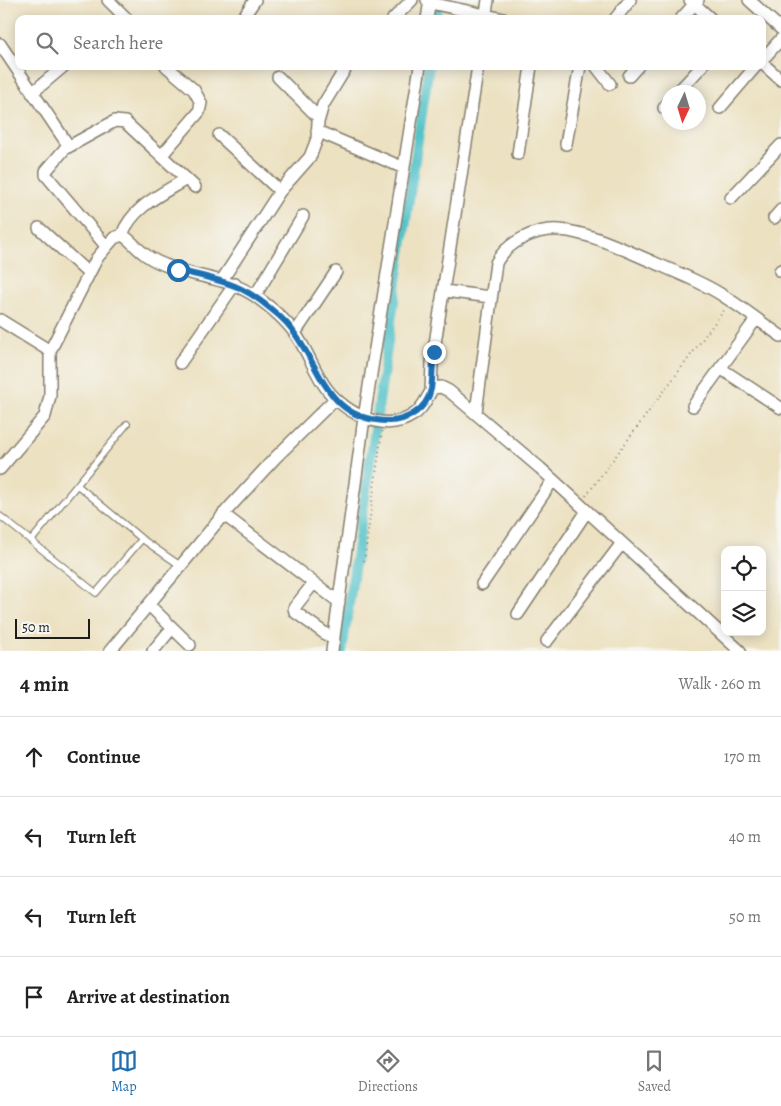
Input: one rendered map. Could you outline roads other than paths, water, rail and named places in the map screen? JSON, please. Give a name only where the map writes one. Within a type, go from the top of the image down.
[{"type":"street","points":[[108,0],[123,15]]},
{"type":"street","points":[[245,15],[255,0]]},
{"type":"street","points":[[397,15],[412,0]]},
{"type":"street","points":[[486,15],[488,0]]},
{"type":"street","points":[[618,15],[630,0]]},
{"type":"street","points":[[750,0],[781,29]]},
{"type":"street","points":[[684,15],[694,1],[707,15]]},
{"type":"street","points":[[428,15],[431,2],[479,15]]},
{"type":"street","points":[[766,56],[781,39]]},
{"type":"street","points":[[0,44],[15,67]]},
{"type":"street","points":[[766,65],[781,80]]},
{"type":"street","points":[[17,70],[68,147]]},
{"type":"street","points":[[32,93],[59,70]]},
{"type":"street","points":[[162,155],[198,112],[201,103],[194,90],[171,70]]},
{"type":"street","points":[[222,280],[280,191],[310,157],[318,131],[319,118],[332,88],[344,70]]},
{"type":"street","points":[[333,646],[339,602],[374,420],[404,168],[419,70]]},
{"type":"street","points":[[431,391],[432,363],[445,291],[477,70]]},
{"type":"street","points":[[518,154],[530,70]]},
{"type":"street","points":[[566,144],[579,70]]},
{"type":"street","points":[[599,70],[610,84]]},
{"type":"street","points":[[629,76],[634,70]]},
{"type":"street","points":[[684,85],[698,70]]},
{"type":"street","points":[[720,108],[753,70]]},
{"type":"street","points":[[278,78],[319,118]]},
{"type":"street","points":[[106,246],[46,176],[46,171],[68,147],[111,123],[120,121],[130,125],[195,187]]},
{"type":"street","points":[[318,131],[404,168]]},
{"type":"street","points":[[219,135],[280,191]]},
{"type":"street","points":[[731,198],[781,145]]},
{"type":"street","points":[[122,235],[128,221],[139,210],[186,179]]},
{"type":"street","points":[[255,296],[303,216]]},
{"type":"street","points":[[39,228],[89,274]]},
{"type":"street","points":[[476,412],[496,263],[506,248],[536,234],[558,230],[590,237],[634,254],[695,280],[731,301],[781,336]]},
{"type":"street","points":[[0,469],[45,416],[50,396],[50,351],[89,274],[106,246],[117,236],[122,235]]},
{"type":"street","points":[[122,235],[144,254],[167,266],[235,284],[255,296],[285,321],[295,333],[324,386],[348,410],[374,420],[395,421],[413,415],[422,407],[431,391],[437,386],[449,391],[476,412],[553,480],[740,651]]},
{"type":"street","points":[[295,333],[336,272]]},
{"type":"street","points":[[180,363],[235,284]]},
{"type":"street","points":[[445,291],[490,297]]},
{"type":"street","points":[[693,406],[756,319]]},
{"type":"street","points":[[0,320],[50,351]]},
{"type":"street","points":[[720,368],[781,408]]},
{"type":"street","points":[[110,651],[223,514],[275,458],[335,399]]},
{"type":"street","points":[[482,584],[553,480]]},
{"type":"street","points":[[518,614],[584,508]]},
{"type":"street","points":[[223,514],[339,602]]},
{"type":"street","points":[[547,641],[622,543]]},
{"type":"street","points":[[313,584],[294,608],[295,612],[333,646]]},
{"type":"street","points":[[149,605],[190,645]]},
{"type":"street","points":[[153,651],[172,628]]},
{"type":"lane","points":[[31,541],[127,424]]},
{"type":"lane","points":[[78,485],[142,540],[181,566]]},
{"type":"lane","points":[[0,516],[98,593],[142,540]]},
{"type":"waterway","points":[[437,15],[439,0]]},
{"type":"waterway","points":[[342,651],[428,70]]}]
